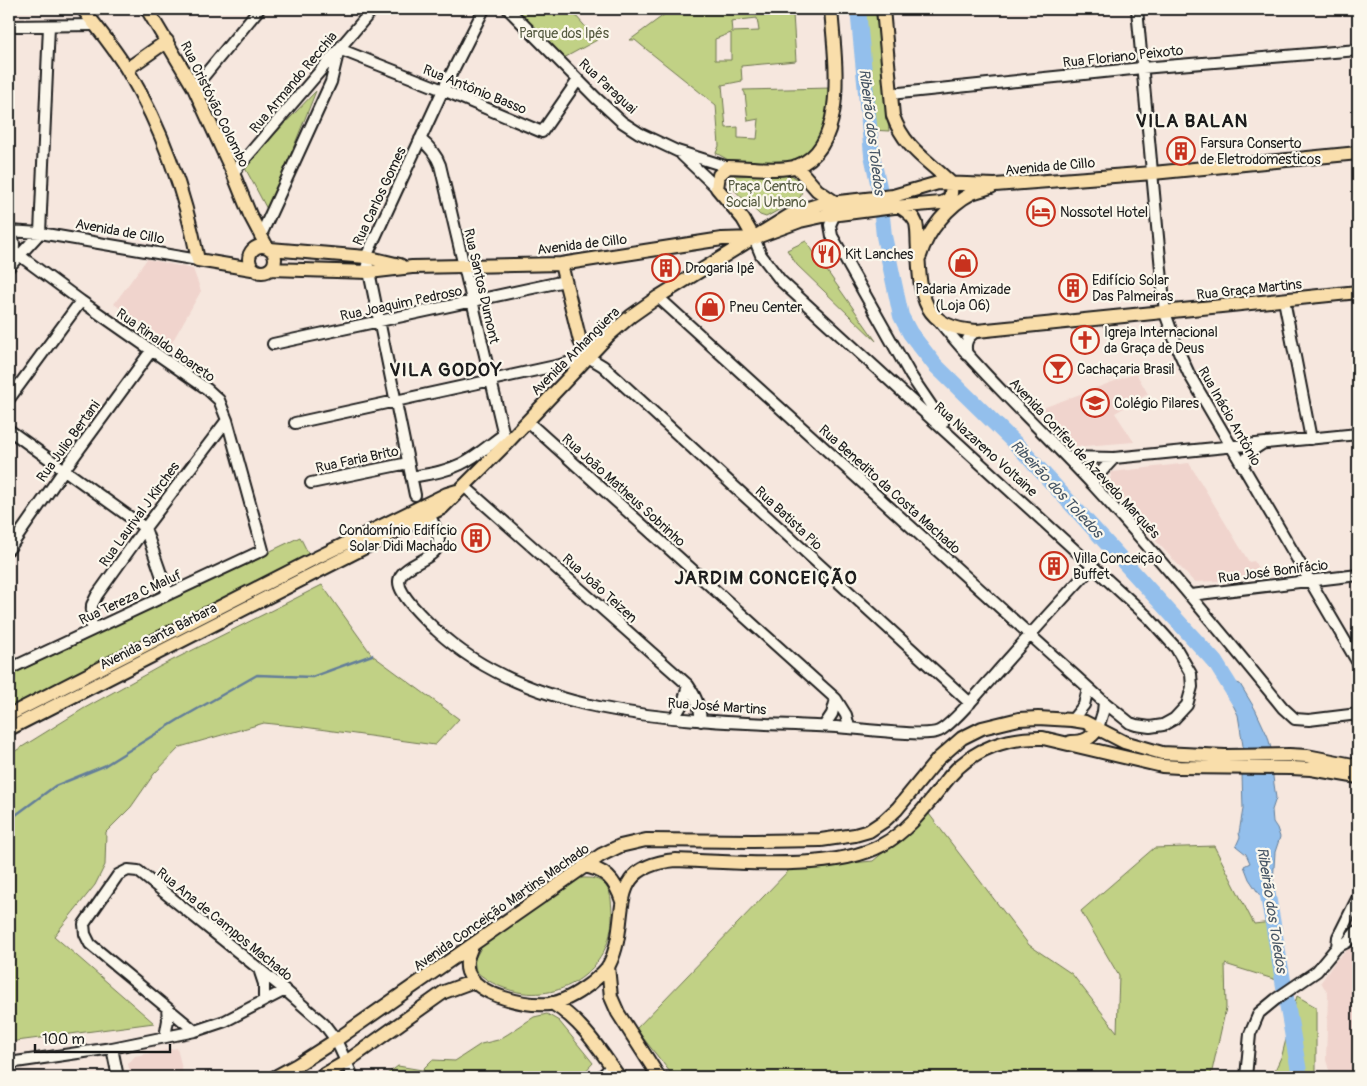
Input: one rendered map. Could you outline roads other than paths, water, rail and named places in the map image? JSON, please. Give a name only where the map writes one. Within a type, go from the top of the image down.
[{"type":"main road","points":[[83,9],[127,69],[166,145],[190,222],[198,260]]},
{"type":"main road","name":"Rua Cristóvão Colombo","points":[[147,9],[194,88],[250,215],[266,244]]},
{"type":"main road","points":[[830,9],[835,100],[832,121],[823,144],[806,160],[796,166],[835,209]]},
{"type":"main road","points":[[882,9],[892,116],[902,136],[917,154],[951,183],[951,196],[947,201],[941,203],[895,203]]},
{"type":"main road","points":[[127,69],[167,41]]},
{"type":"main road","points":[[152,52],[176,57]]},
{"type":"main road","name":"Avenida de Cillo","points":[[270,269],[369,272],[412,268],[561,264],[722,239],[754,238],[795,212],[821,204],[835,209],[895,203],[931,184],[995,185],[1153,173],[1358,153]]},
{"type":"main road","name":"Rua Paraguai","points":[[728,167],[783,168],[796,166]]},
{"type":"main road","points":[[728,167],[719,175],[717,188],[743,219],[754,238]]},
{"type":"main road","points":[[918,262],[929,234],[944,216],[971,194],[995,185]]},
{"type":"main road","name":"Avenida Corifeu de Azevedo Marquês","points":[[895,203],[908,212],[916,222],[918,262],[923,296],[928,308],[937,319]]},
{"type":"main road","name":"Rua Cristóvão Colombo","points":[[250,215],[252,250]]},
{"type":"main road","name":"Avenida Anhangüera","points":[[317,564],[430,516],[442,508],[504,440],[527,421],[609,335],[631,316],[658,297],[754,238]]},
{"type":"main road","points":[[227,265],[252,250],[266,244],[273,252],[275,262],[270,269],[259,272],[252,268],[248,260],[252,250]]},
{"type":"main road","name":"Avenida de Cillo","points":[[266,244],[366,257],[412,268]]},
{"type":"main road","name":"Avenida de Cillo","points":[[198,260],[252,268]]},
{"type":"main road","points":[[561,264],[580,341],[588,357]]},
{"type":"main road","name":"Rua Graça Martins","points":[[937,319],[948,326],[961,330],[977,331],[1358,292]]},
{"type":"main road","name":"Avenida Anhangüera","points":[[317,564],[447,494],[462,488]]},
{"type":"main road","name":"Avenida Santa Bárbara","points":[[9,715],[317,564]]},
{"type":"main road","name":"Avenida Santa Bárbara","points":[[9,729],[317,564]]},
{"type":"main road","name":"Avenida Conceição Martins Machado","points":[[275,1077],[336,1040],[602,854],[620,846],[646,840],[811,840],[855,835],[869,831],[897,809],[938,759],[962,738],[982,728],[1019,719],[1072,720],[1085,722],[1124,742],[1162,753],[1226,762],[1311,769],[1358,777]]},
{"type":"main road","points":[[1061,742],[1084,741],[1094,734],[1098,728]]},
{"type":"main road","name":"Avenida Conceição Martins Machado","points":[[474,981],[502,997],[519,1002],[552,1003],[577,993],[599,976],[608,966],[618,934],[626,886],[632,876],[644,867],[659,861],[796,862],[832,860],[864,853],[883,845],[901,832],[914,821],[952,773],[966,761],[995,744],[1030,738],[1061,742],[1162,766],[1226,762],[1289,755],[1330,760],[1358,766]]},
{"type":"main road","points":[[583,866],[601,871],[609,877],[615,884],[622,901]]},
{"type":"main road","points":[[320,1077],[346,1062],[444,992],[474,981],[468,972],[467,965],[472,946]]},
{"type":"main road","points":[[608,966],[611,997],[618,1013],[659,1077]]},
{"type":"main road","points":[[552,1003],[577,1022],[615,1072]]},
{"type":"street","points":[[194,88],[259,9]]},
{"type":"street","name":"Rua Armando Recchia","points":[[233,173],[373,9]]},
{"type":"street","name":"Rua Carlos Gomes","points":[[416,495],[366,257],[443,90],[484,9]]},
{"type":"street","name":"Rua Paraguai","points":[[508,9],[622,122],[639,133],[677,151],[728,167]]},
{"type":"street","name":"Rua Inácio Antônio","points":[[1137,9],[1165,313],[1189,374],[1358,663]]},
{"type":"street","points":[[9,26],[95,25]]},
{"type":"street","points":[[14,261],[40,233],[49,26]]},
{"type":"street","points":[[266,244],[331,82],[339,49]]},
{"type":"street","name":"Rua Antônio Basso","points":[[339,49],[542,132],[578,80]]},
{"type":"street","name":"Rua Floriano Peixoto","points":[[890,94],[1142,68],[1358,50]]},
{"type":"street","name":"Rua Santos Dumont","points":[[420,139],[430,148],[440,165],[504,440]]},
{"type":"street","name":"Rua Paraguai","points":[[677,151],[717,188]]},
{"type":"street","points":[[835,209],[830,225],[832,236],[911,376],[953,438]]},
{"type":"street","points":[[10,231],[14,244],[14,261]]},
{"type":"street","name":"Avenida de Cillo","points":[[10,231],[40,233],[198,260]]},
{"type":"street","name":"Rua Nazareno Voltaine","points":[[754,238],[761,255],[781,281],[1148,617],[1176,648],[1188,668],[1192,680],[1190,699],[1183,710],[1169,722],[1157,727],[1143,727],[1130,722],[1104,702]]},
{"type":"street","name":"Rua Rinaldo Boareto","points":[[14,261],[81,301],[207,389],[219,400],[227,420],[264,550]]},
{"type":"street","name":"Rua Joaquim Pedroso","points":[[273,344],[565,281]]},
{"type":"street","name":"Rua Benedito da Costa Machado","points":[[658,297],[1104,702]]},
{"type":"street","points":[[1284,300],[1311,439]]},
{"type":"street","points":[[9,399],[81,301]]},
{"type":"street","name":"Avenida Corifeu de Azevedo Marquês","points":[[937,319],[967,356],[1067,457],[1191,595],[1294,719],[1309,720],[1358,714]]},
{"type":"street","points":[[967,356],[966,342],[969,336],[977,331]]},
{"type":"street","name":"Rua Julio Bertani","points":[[9,549],[151,351]]},
{"type":"street","points":[[295,423],[560,365],[588,357]]},
{"type":"street","name":"Rua Batista Pio","points":[[588,357],[603,366],[970,703]]},
{"type":"street","points":[[897,386],[905,383],[911,376]]},
{"type":"street","name":"Rua Laurival J Kirches","points":[[91,630],[92,605],[97,595],[227,420]]},
{"type":"street","name":"Rua João Matheus Sobrinho","points":[[527,421],[836,699],[846,715],[849,727]]},
{"type":"street","points":[[9,430],[145,528],[168,594]]},
{"type":"street","points":[[1067,457],[1114,458],[1358,434]]},
{"type":"street","points":[[411,477],[444,470],[460,464],[504,440]]},
{"type":"street","points":[[1243,467],[1247,456],[1262,443]]},
{"type":"street","points":[[1091,483],[1114,458]]},
{"type":"street","name":"Rua Faria Brito","points":[[311,483],[408,463]]},
{"type":"street","name":"Rua João Teizen","points":[[462,488],[688,685],[697,697],[701,721]]},
{"type":"street","name":"Rua José Martins","points":[[430,516],[439,542],[437,548],[433,553],[407,569],[401,575],[399,583],[402,592],[423,617],[444,637],[478,662],[500,674],[539,690],[605,708],[701,721],[849,727],[923,734],[938,732],[970,703],[1093,566]]},
{"type":"street","name":"Rua Tereza C Maluf","points":[[9,669],[264,550]]},
{"type":"street","name":"Rua José Bonifácio","points":[[1191,595],[1358,576]]},
{"type":"street","points":[[674,718],[683,703],[688,685]]},
{"type":"street","points":[[1072,720],[1084,705],[1088,688]]},
{"type":"street","points":[[824,726],[832,714],[836,699]]},
{"type":"street","points":[[1098,728],[1104,702]]},
{"type":"street","points":[[9,733],[22,723]]},
{"type":"street","name":"Rua Ana de Campos Machado","points":[[195,1031],[90,944],[84,924],[118,875],[128,870],[138,871],[324,1024],[336,1040],[353,1077]]},
{"type":"street","points":[[1337,947],[1338,937],[1358,898]]},
{"type":"street","points":[[1246,1077],[1252,1027],[1259,1013],[1317,971],[1337,947],[1347,942],[1358,930]]},
{"type":"street","points":[[259,969],[264,984],[264,1001]]},
{"type":"street","points":[[9,1063],[112,1048],[195,1031],[226,1022],[285,990]]},
{"type":"street","points":[[165,1037],[168,1020],[167,1008]]},
{"type":"street","points":[[112,1048],[118,1077]]},
{"type":"street","points":[[601,1077],[615,1072]]},
{"type":"water","points":[[1227,680],[1240,684],[1255,709],[1268,737],[1275,764],[1273,777],[1276,798],[1272,810],[1273,822],[1280,837],[1275,852],[1273,899],[1263,900],[1249,879],[1244,866],[1250,863],[1246,854],[1236,846],[1240,837],[1243,809],[1242,774],[1245,768],[1245,758],[1238,715],[1225,689]]},
{"type":"waterway","name":"Ribeirão dos Toledos","points":[[858,9],[872,155],[879,187],[884,236],[901,316],[910,333],[935,365],[1020,448],[1215,662],[1238,699]]},
{"type":"waterway","points":[[9,820],[55,786],[104,766],[178,720],[257,675],[312,677],[372,655]]},
{"type":"waterway","name":"Ribeirão dos Toledos","points":[[1265,879],[1300,1077]]},
{"type":"place","name":"Farsura Conserto de Eletrodomesticos","points":[[1181,151]]},
{"type":"place","name":"Nossotel Hotel","points":[[1041,212]]},
{"type":"place","name":"Kit Lanches","points":[[826,254]]},
{"type":"place","name":"Padaria Amizade (Loja 06)","points":[[963,263]]},
{"type":"place","name":"Drogaria Ipê","points":[[666,268]]},
{"type":"place","name":"Edifício Solar Das Palmeiras","points":[[1073,288]]},
{"type":"place","name":"Pneu Center","points":[[710,307]]},
{"type":"place","name":"Igreja Internacional da Graça de Deus","points":[[1085,340]]},
{"type":"place","name":"Cachaçaria Brasil","points":[[1058,369]]},
{"type":"place","name":"Colégio Pilares","points":[[1095,403]]},
{"type":"place","name":"Condomínio Edifício Solar Didi Machado","points":[[476,538]]},
{"type":"place","name":"Villa Conceição Buffet","points":[[1054,566]]},
{"type":"district","name":"VILA BALAN","points":[[1192,120]]},
{"type":"district","name":"VILA GODOY","points":[[446,369]]},
{"type":"district","name":"JARDIM CONCEIÇÃO","points":[[766,577]]},
{"type":"park label","name":"Parque dos Ipês","points":[[564,33]]},
{"type":"park label","name":"Praça Centro Social Urbano","points":[[766,194]]}]
